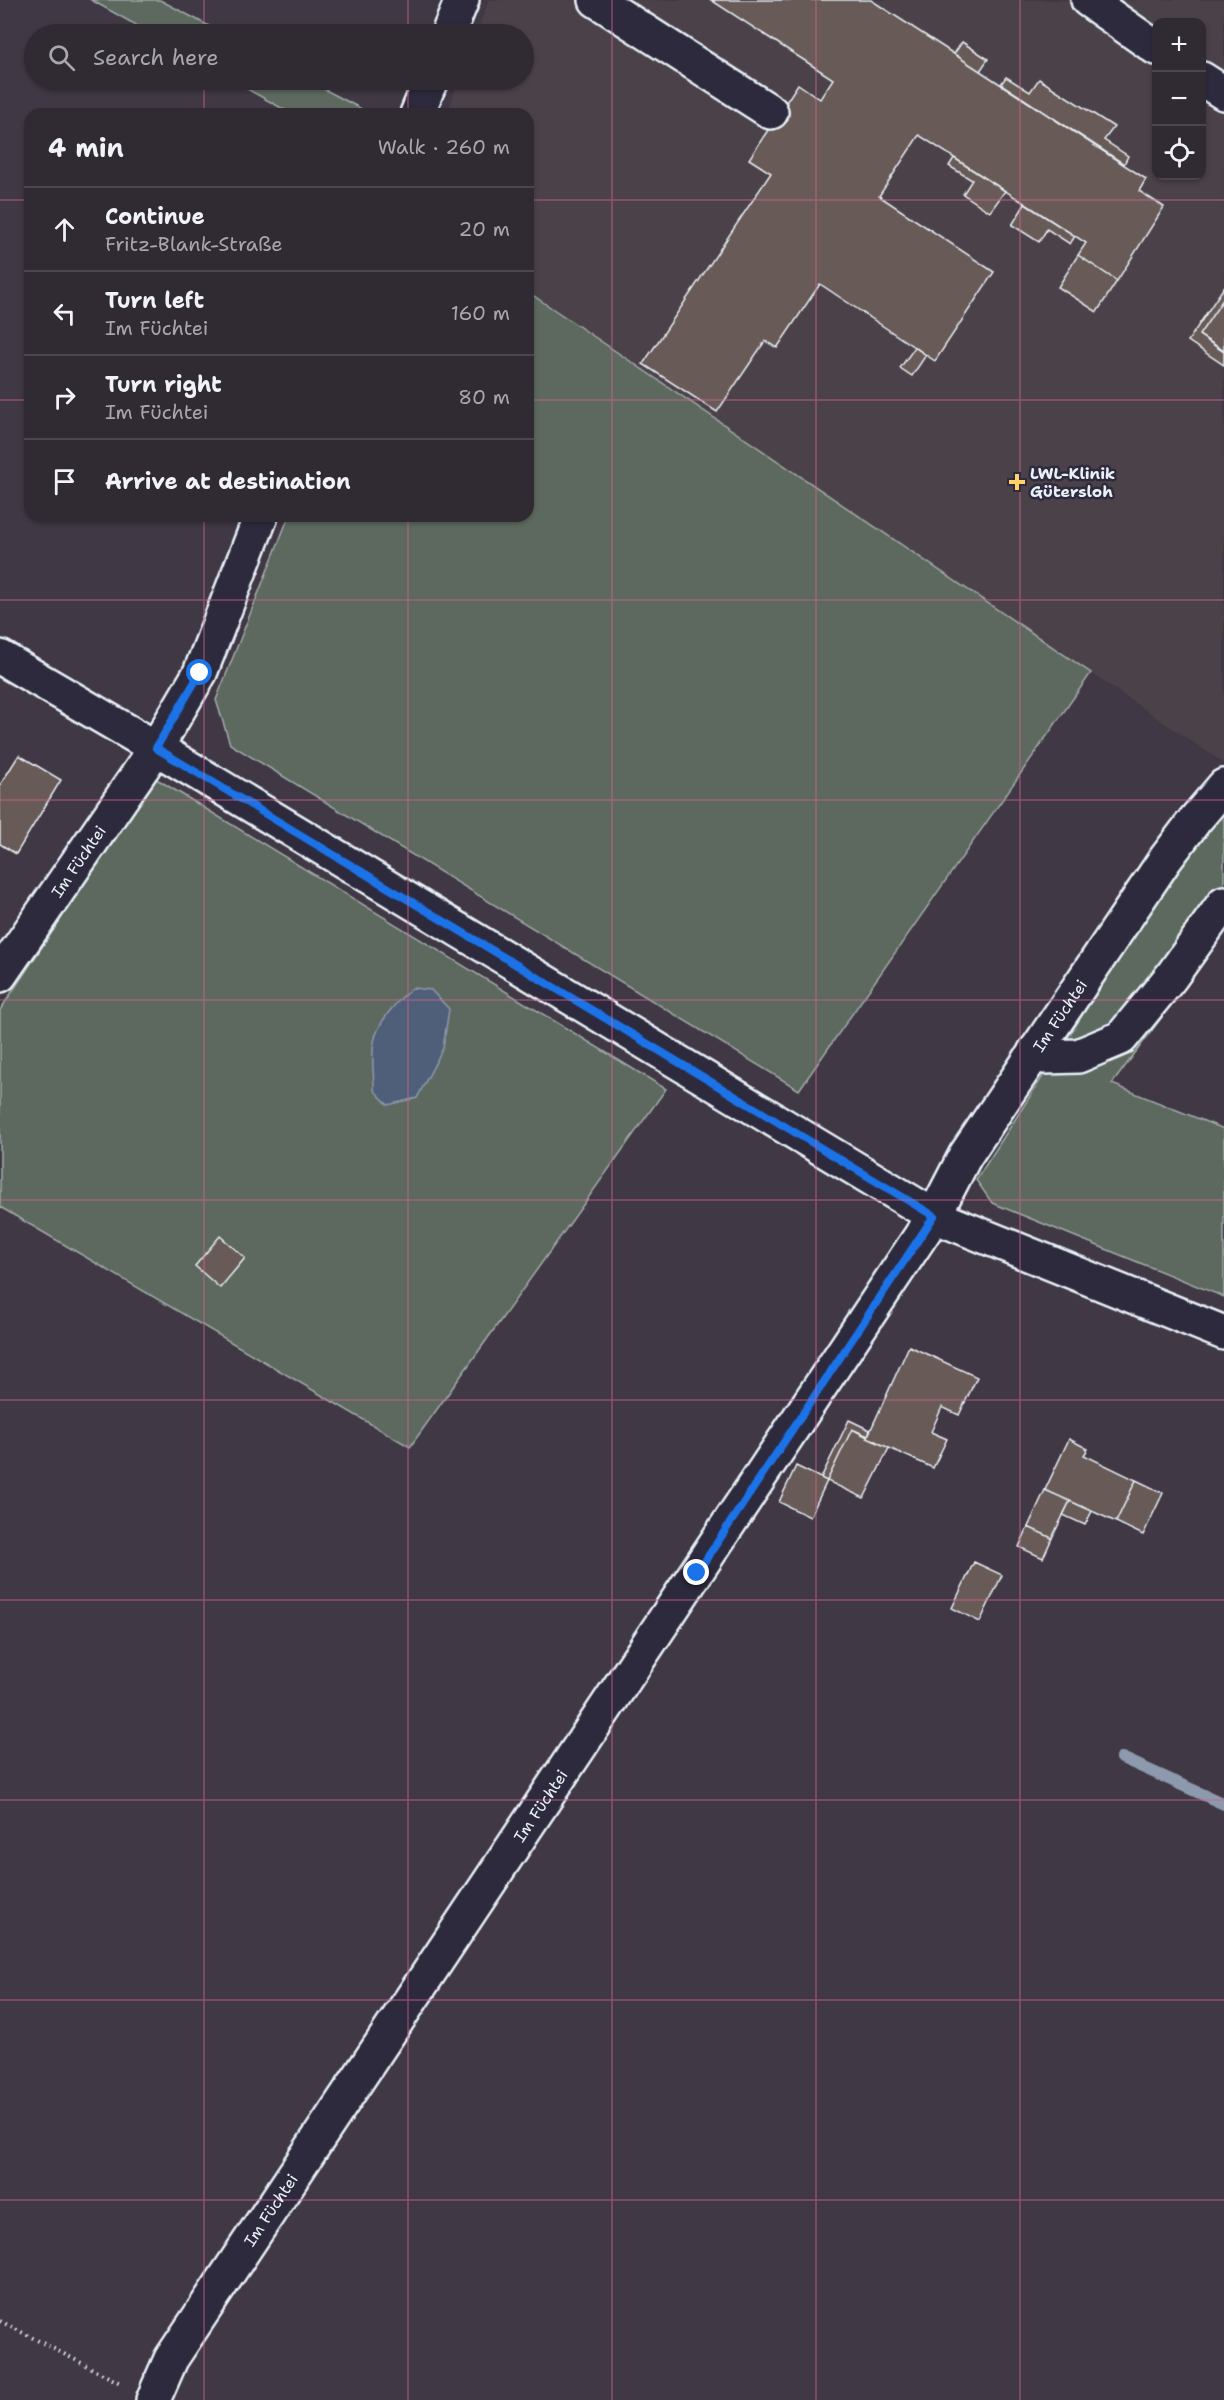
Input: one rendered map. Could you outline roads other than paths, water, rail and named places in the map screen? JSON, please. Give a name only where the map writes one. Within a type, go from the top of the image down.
[{"type":"street","points":[[452,24],[462,0]]},
{"type":"street","points":[[596,0],[771,112]]},
{"type":"street","points":[[1088,0],[1152,45]]},
{"type":"street","points":[[419,108],[427,90]]},
{"type":"street","name":"Im Füchtei","points":[[0,975],[156,748],[200,673],[259,522]]},
{"type":"street","points":[[0,657],[156,748],[934,1216],[1224,1333]]},
{"type":"street","name":"Im Füchtei","points":[[143,2395],[171,2359],[934,1216],[966,1155],[1035,1051],[1164,861],[1224,786]]},
{"type":"street","points":[[1035,1051],[1044,1057],[1078,1056],[1121,1038],[1171,976],[1224,903]]},
{"type":"water","points":[[413,988],[431,990],[449,1009],[443,1048],[417,1098],[388,1105],[374,1090],[374,1042],[379,1027],[389,1012]]},
{"type":"waterway","points":[[1122,1758],[1224,1804]]},
{"type":"place","name":"LWL-Klinik Gütersloh","points":[[1017,482]]}]
